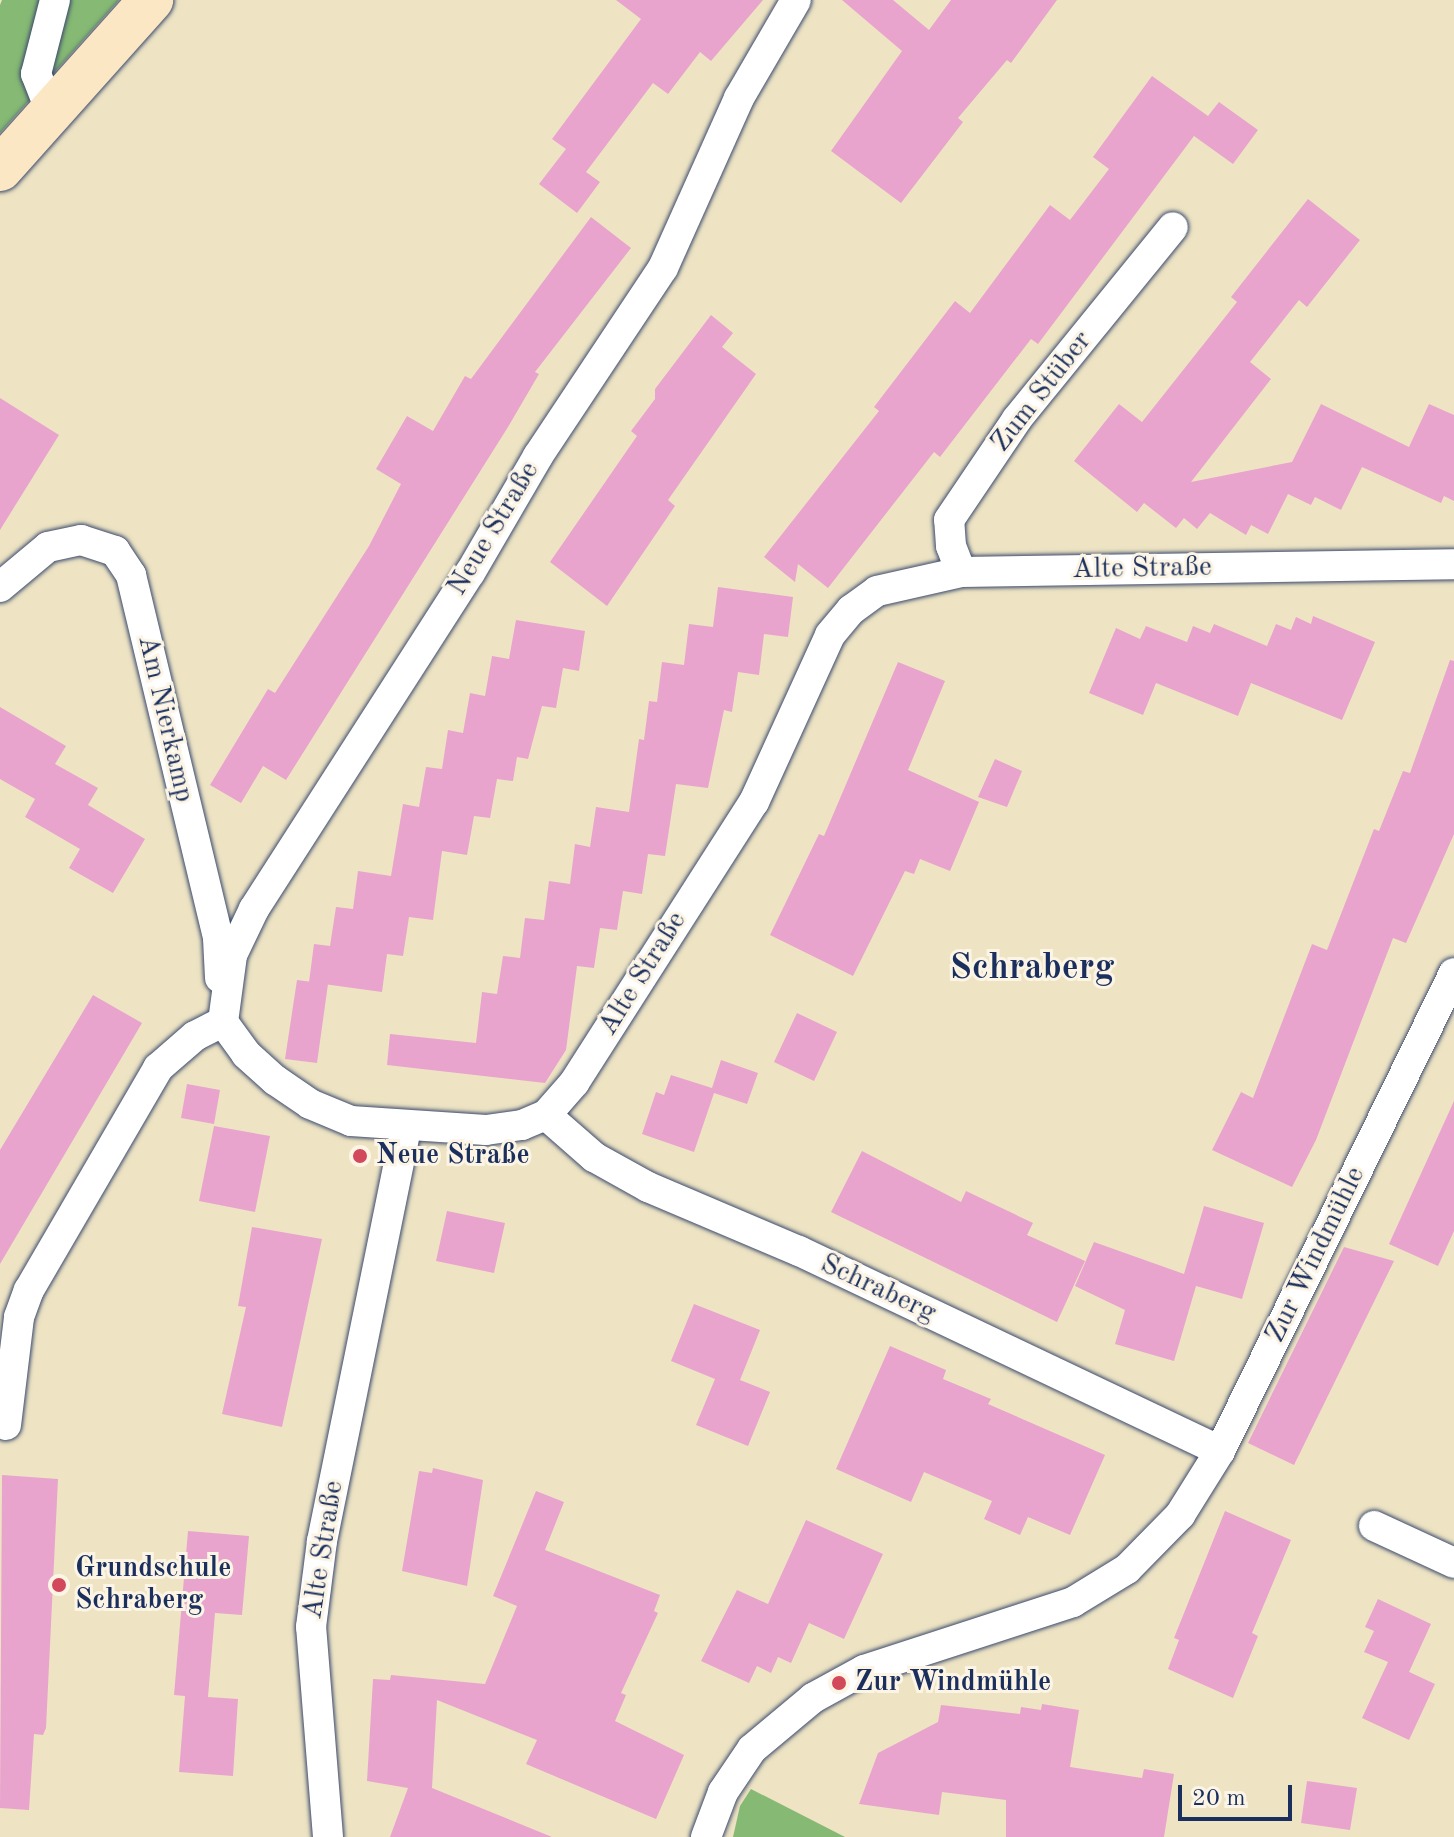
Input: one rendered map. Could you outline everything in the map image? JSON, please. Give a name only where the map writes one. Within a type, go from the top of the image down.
[{"type":"main road","points":[[0,169],[151,0]]},
{"type":"street","points":[[51,112],[36,74],[55,0]]},
{"type":"street","name":"Neue Straße","points":[[223,1022],[232,955],[254,909],[470,573],[538,456],[663,268],[739,98],[796,0]]},
{"type":"street","name":"Zum Stüber","points":[[961,572],[951,546],[949,520],[1017,419],[1173,227]]},
{"type":"street","name":"Am Nierkamp","points":[[0,587],[48,547],[81,540],[115,551],[131,575],[218,938],[223,1022]]},
{"type":"street","name":"Alte Straße","points":[[546,1115],[574,1083],[754,802],[830,635],[851,610],[877,591],[961,572],[1454,564]]},
{"type":"street","name":"Zur Windmühle","points":[[706,1837],[737,1768],[787,1716],[864,1670],[1073,1602],[1127,1569],[1180,1515],[1220,1451],[1454,973]]},
{"type":"street","points":[[6,1425],[19,1317],[29,1290],[158,1068],[195,1036],[223,1022],[246,1054],[310,1104],[351,1121],[406,1128],[486,1130],[546,1115]]},
{"type":"street","name":"Schraberg","points":[[546,1115],[594,1157],[648,1187],[799,1251],[1220,1451]]},
{"type":"street","name":"Alte Straße","points":[[328,1837],[311,1627],[322,1541],[406,1128]]},
{"type":"street","points":[[1374,1526],[1451,1553]]},
{"type":"green space","points":[[2,0],[119,0],[0,133],[0,5]]},
{"type":"green space","points":[[751,1789],[845,1837],[733,1837],[740,1806]]},
{"type":"building","points":[[616,0],[763,0],[711,61],[700,52],[668,94],[653,83],[586,172],[600,182],[577,213],[539,184],[566,149],[552,139],[641,19]]},
{"type":"building","points":[[842,0],[893,0],[929,30],[951,0],[1057,0],[1011,63],[1007,60],[958,118],[963,122],[901,203],[831,151],[902,51]]},
{"type":"building","points":[[1152,76],[1208,116],[1219,102],[1258,130],[1233,164],[1194,136],[1038,344],[1031,339],[940,457],[934,452],[828,588],[798,564],[795,582],[764,557],[879,411],[874,407],[955,301],[970,313],[1050,205],[1070,220],[1109,169],[1093,157]]},
{"type":"building","points":[[1308,199],[1360,240],[1307,307],[1299,300],[1250,362],[1271,379],[1191,482],[1292,462],[1321,404],[1409,447],[1429,404],[1454,415],[1454,501],[1444,496],[1441,503],[1362,467],[1341,510],[1315,497],[1311,505],[1288,494],[1268,534],[1251,525],[1246,535],[1210,513],[1197,529],[1184,518],[1176,528],[1144,503],[1137,512],[1074,461],[1119,404],[1142,422],[1237,302],[1231,297]]},
{"type":"building","points":[[591,217],[631,248],[535,372],[539,374],[508,427],[286,780],[263,766],[241,803],[210,785],[268,689],[275,693],[369,546],[401,484],[376,469],[407,416],[433,431],[465,376],[471,379]]},
{"type":"building","points":[[711,315],[733,333],[722,347],[756,374],[668,500],[675,506],[607,606],[550,562],[637,436],[631,431],[655,399],[655,389]]},
{"type":"building","points":[[0,398],[59,435],[0,530]]},
{"type":"building","points":[[718,587],[793,597],[788,637],[764,634],[759,675],[738,672],[732,712],[724,710],[708,788],[676,784],[665,856],[648,854],[642,894],[623,891],[617,930],[600,928],[594,968],[577,966],[566,1050],[545,1083],[387,1065],[390,1034],[476,1043],[482,992],[497,994],[503,956],[520,958],[525,918],[544,920],[549,881],[570,884],[575,844],[590,847],[596,807],[629,812],[639,739],[644,740],[649,701],[657,702],[662,662],[684,665],[689,624],[713,627]]},
{"type":"building","points":[[1313,616],[1375,642],[1342,720],[1251,683],[1238,716],[1156,683],[1143,715],[1089,693],[1116,628],[1140,639],[1146,626],[1187,642],[1193,626],[1210,633],[1214,624],[1267,646],[1276,624],[1291,630],[1296,617],[1311,624]]},
{"type":"building","points":[[516,620],[585,631],[579,671],[563,668],[556,708],[542,706],[528,759],[517,757],[513,781],[497,779],[490,818],[474,816],[467,855],[442,851],[433,920],[409,917],[403,956],[387,954],[382,992],[309,982],[314,944],[330,946],[336,907],[353,909],[358,871],[391,876],[403,804],[419,807],[426,767],[442,769],[448,730],[463,733],[470,693],[485,696],[492,656],[509,659]]},
{"type":"building","points":[[1450,660],[1454,661],[1454,834],[1406,943],[1393,938],[1316,1140],[1292,1187],[1212,1150],[1241,1092],[1253,1098],[1312,944],[1327,950],[1374,829],[1379,831],[1403,771],[1410,773]]},
{"type":"building","points":[[898,662],[945,681],[908,770],[979,802],[950,871],[920,859],[914,874],[905,871],[853,976],[770,935],[819,834],[824,836]]},
{"type":"building","points":[[0,707],[66,746],[55,764],[98,788],[88,805],[145,839],[113,893],[69,868],[80,849],[25,817],[35,799],[0,779]]},
{"type":"building","points":[[995,759],[1022,771],[1007,807],[978,797]]},
{"type":"building","points":[[297,980],[328,984],[317,1063],[285,1059]]},
{"type":"building","points":[[93,995],[142,1023],[0,1264],[0,1150]]},
{"type":"building","points":[[797,1013],[837,1032],[814,1081],[774,1062]]},
{"type":"building","points":[[721,1060],[758,1073],[747,1104],[714,1093],[694,1152],[642,1134],[656,1092],[664,1095],[671,1075],[712,1088]]},
{"type":"building","points":[[187,1084],[220,1090],[214,1124],[181,1118]]},
{"type":"building","points":[[1454,1101],[1454,1231],[1438,1266],[1389,1244]]},
{"type":"building","points":[[214,1126],[270,1136],[255,1212],[199,1201]]},
{"type":"building","points":[[862,1151],[961,1202],[966,1191],[1033,1223],[1027,1235],[1085,1261],[1057,1322],[831,1212]]},
{"type":"building","points":[[1204,1206],[1264,1223],[1242,1299],[1196,1286],[1174,1361],[1115,1344],[1125,1310],[1075,1286],[1094,1242],[1184,1274]]},
{"type":"building","points":[[447,1211],[505,1223],[494,1273],[436,1261]]},
{"type":"building","points":[[252,1227],[322,1239],[282,1427],[222,1414],[246,1307],[238,1306]]},
{"type":"building","points":[[1344,1247],[1394,1261],[1294,1465],[1248,1443]]},
{"type":"building","points":[[694,1304],[760,1330],[740,1380],[770,1392],[748,1446],[696,1425],[715,1379],[671,1361]]},
{"type":"building","points":[[890,1346],[946,1370],[943,1379],[991,1399],[988,1404],[1105,1455],[1070,1535],[1028,1517],[1020,1535],[984,1519],[992,1501],[924,1472],[911,1502],[836,1469]]},
{"type":"building","points":[[433,1468],[483,1480],[467,1586],[402,1571],[419,1471],[432,1473]]},
{"type":"building","name":"Grundschule Schraberg","points":[[2,1475],[58,1479],[46,1728],[43,1735],[34,1734],[29,1810],[0,1808]]},
{"type":"building","points":[[536,1491],[564,1502],[545,1550],[660,1595],[654,1611],[658,1613],[621,1693],[626,1695],[615,1721],[684,1755],[656,1819],[526,1764],[537,1740],[437,1700],[432,1788],[552,1837],[390,1837],[408,1788],[367,1781],[373,1679],[390,1680],[391,1675],[485,1684],[517,1606],[493,1596]]},
{"type":"building","points":[[1225,1511],[1291,1540],[1252,1633],[1258,1636],[1233,1698],[1168,1669],[1179,1640],[1174,1638]]},
{"type":"building","points":[[806,1520],[883,1554],[844,1639],[809,1623],[791,1663],[778,1657],[771,1673],[757,1666],[749,1683],[701,1661],[737,1590],[768,1604]]},
{"type":"building","points":[[188,1531],[249,1536],[242,1615],[215,1613],[208,1697],[238,1699],[233,1776],[179,1772],[185,1696],[174,1695]]},
{"type":"building","points":[[1378,1599],[1431,1624],[1409,1672],[1435,1684],[1409,1740],[1362,1718],[1388,1662],[1364,1652],[1374,1631],[1365,1627]]},
{"type":"building","points":[[1042,1704],[1079,1710],[1070,1767],[1142,1778],[1144,1769],[1174,1774],[1164,1837],[1006,1837],[1006,1800],[942,1792],[939,1815],[859,1804],[878,1753],[938,1722],[941,1705],[1020,1714],[1021,1707],[1041,1710]]},
{"type":"building","points":[[1307,1781],[1357,1788],[1350,1830],[1301,1823]]},
{"type":"place","name":"Neue Straße","points":[[360,1156]]},
{"type":"place","name":"Grundschule Schraberg","points":[[59,1585]]},
{"type":"place","name":"Zur Windmühle","points":[[839,1683]]},
{"type":"district","name":"Schraberg","points":[[1032,970]]}]
